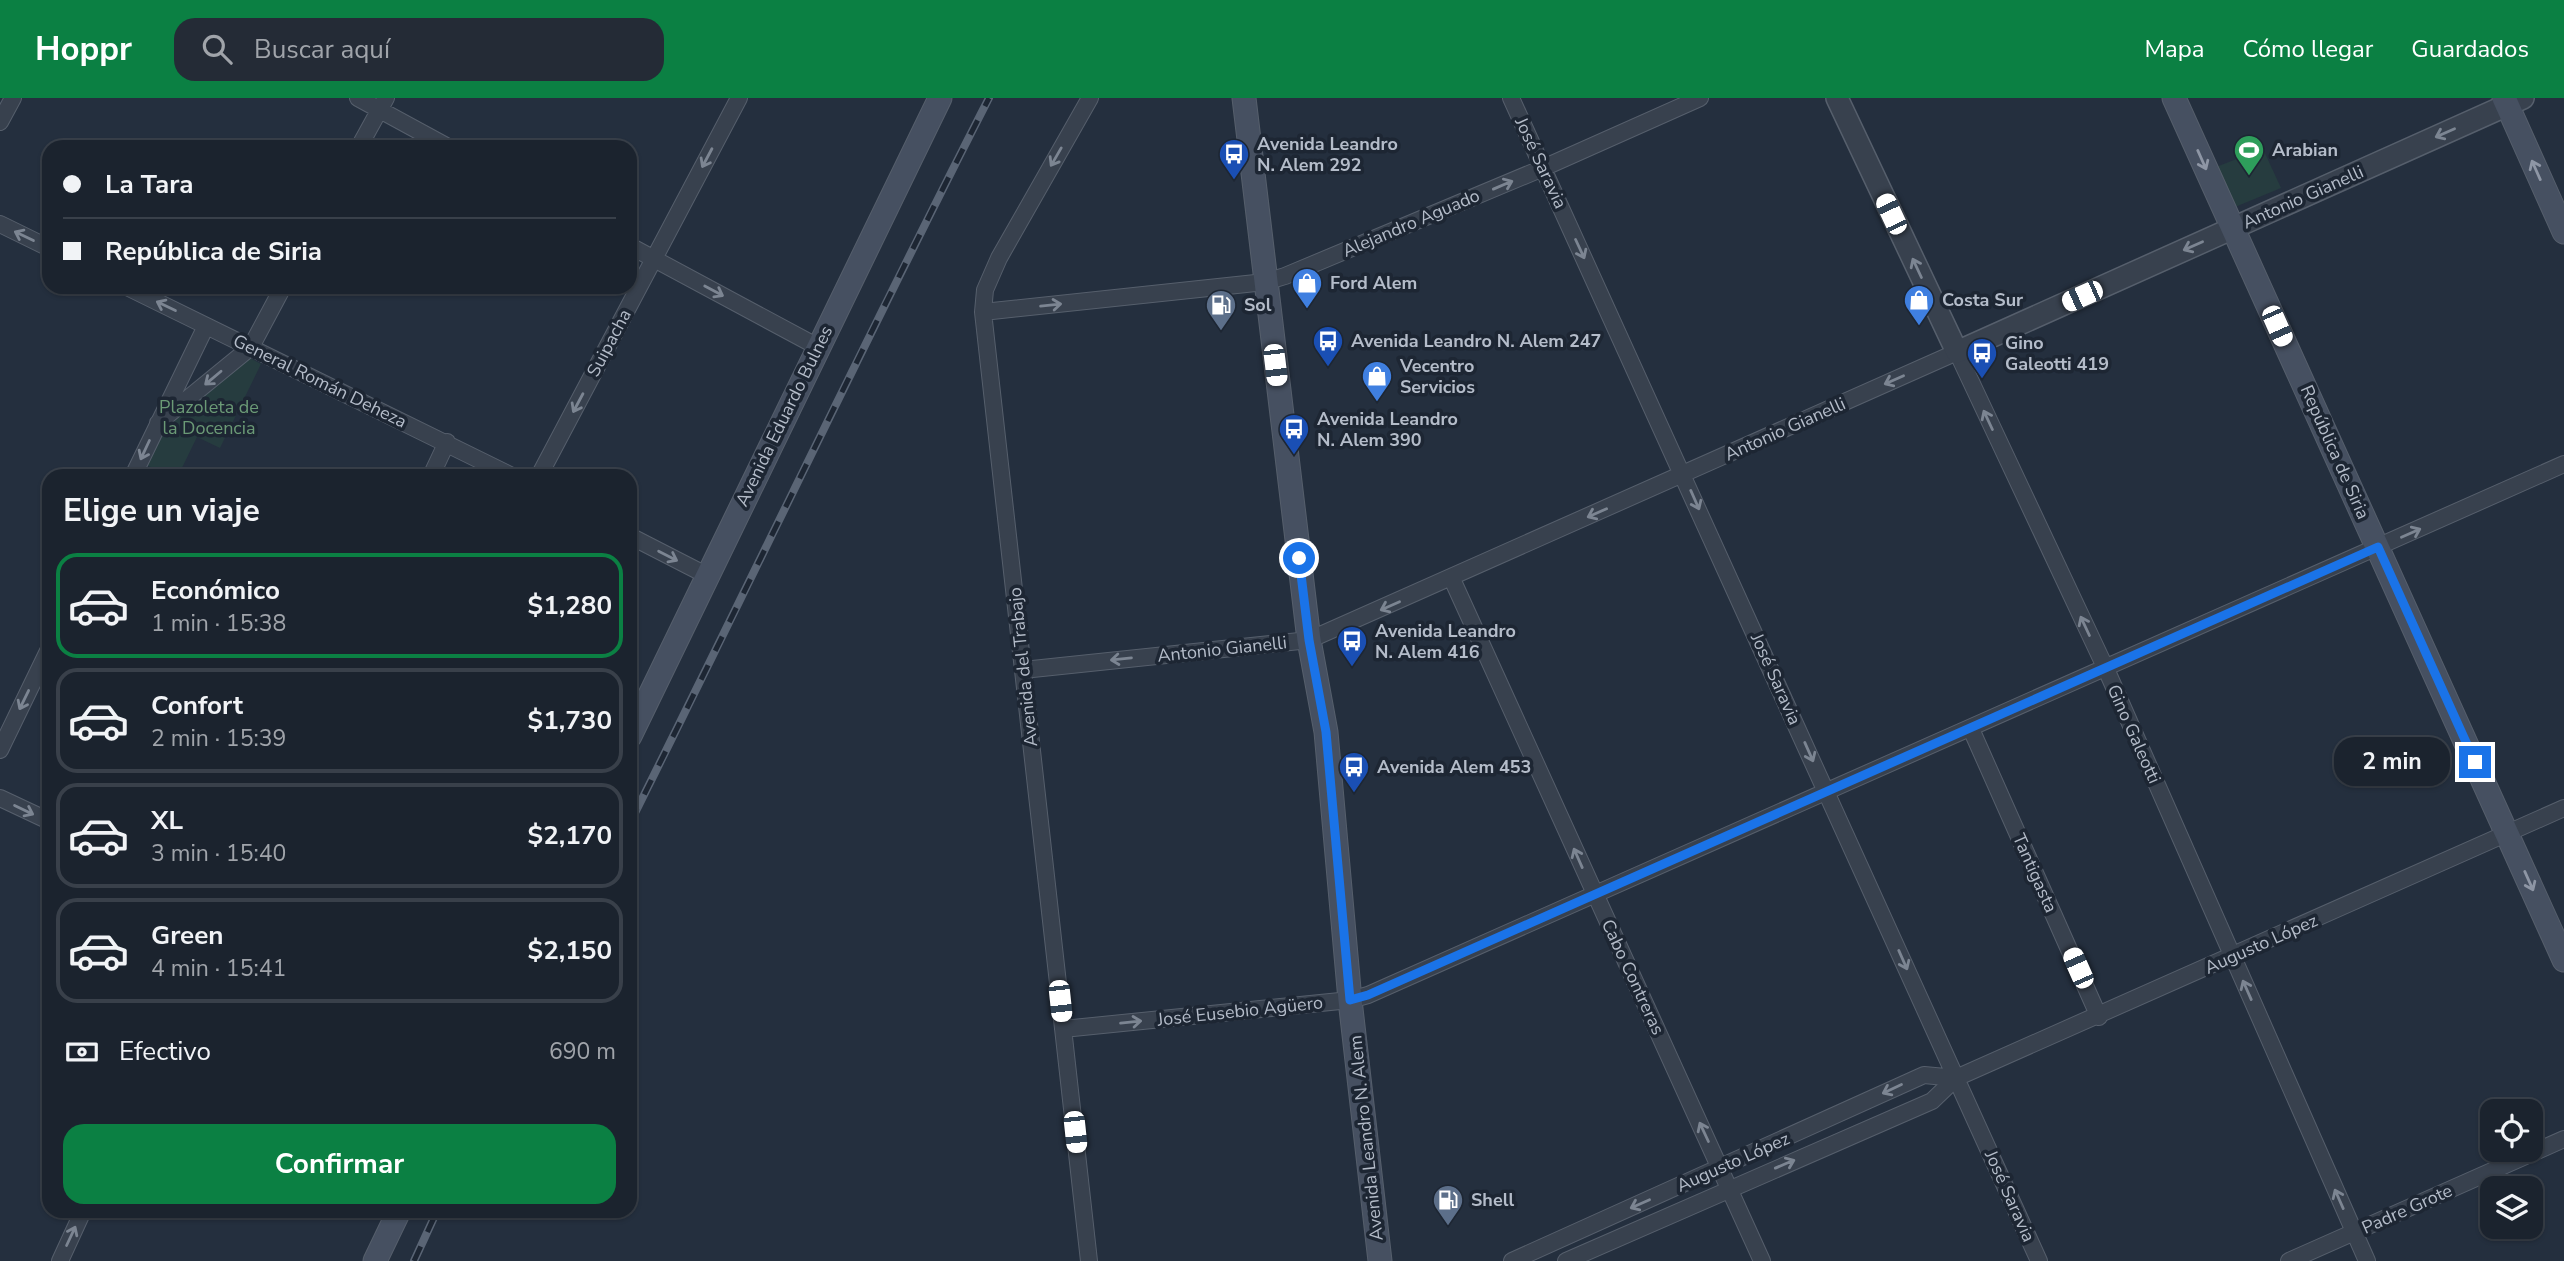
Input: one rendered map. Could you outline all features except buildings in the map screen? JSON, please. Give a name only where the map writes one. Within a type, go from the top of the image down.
[{"type":"main road","name":"Avenida Eduardo Bulnes","points":[[637,721],[940,98]]},
{"type":"main road","name":"Avenida Leandro N. Alem","points":[[1244,98],[1309,640],[1326,732],[1350,1000],[1380,1261]]},
{"type":"main road","name":"República de Siria","points":[[2174,98],[2564,960]]},
{"type":"main road","points":[[2511,100],[2564,232]]},
{"type":"main road","points":[[375,1261],[396,1218]]},
{"type":"street","points":[[0,122],[13,98]]},
{"type":"street","points":[[358,98],[382,104],[437,140]]},
{"type":"street","name":"Suipacha","points":[[637,290],[739,98]]},
{"type":"street","name":"Avenida del Trabajo","points":[[1089,1261],[983,312],[985,290],[999,258],[1090,98]]},
{"type":"street","name":"José Saravia","points":[[1511,98],[2039,1261]]},
{"type":"street","name":"Alejandro Aguado","points":[[983,312],[1265,282],[1543,168],[1700,98]]},
{"type":"street","name":"Gino Galeotti","points":[[1837,98],[2106,669],[2367,1261]]},
{"type":"street","name":"Antonio Gianelli","points":[[1023,670],[1309,640],[1684,475],[2511,100]]},
{"type":"street","points":[[363,140],[382,104]]},
{"type":"street","points":[[0,224],[42,245]]},
{"type":"street","points":[[637,250],[818,347]]},
{"type":"street","name":"General Román Deheza","points":[[141,294],[499,469]]},
{"type":"street","points":[[158,424],[251,346],[279,294]]},
{"type":"street","name":"Suipacha","points":[[543,469],[635,294]]},
{"type":"street","points":[[138,469],[206,326]]},
{"type":"street","points":[[434,469],[447,442]]},
{"type":"street","name":"José Eusebio Agüero","points":[[1063,1028],[1350,1000],[1368,995],[2564,464]]},
{"type":"street","points":[[637,540],[706,575]]},
{"type":"street","name":"Cabo Contreras","points":[[1452,579],[1762,1261]]},
{"type":"street","points":[[0,750],[42,663]]},
{"type":"street","name":"Tantigasta","points":[[1971,729],[2099,1017]]},
{"type":"street","points":[[0,798],[42,818]]},
{"type":"street","name":"Augusto López","points":[[1566,1261],[1932,1101],[1956,1078],[2099,1017],[2564,808]]},
{"type":"street","name":"Augusto López","points":[[1512,1261],[1924,1074],[1956,1078]]},
{"type":"street","name":"Padre Grote","points":[[2289,1261],[2564,1139]]},
{"type":"street","points":[[60,1261],[80,1218]]},
{"type":"green space","name":"Arabian","points":[[2263,149],[2281,188],[2235,207],[2216,167]]},
{"type":"green space","name":"Plazoleta de la Docencia","points":[[246,356],[261,364],[220,448],[197,437],[181,469],[155,469],[146,465],[161,427]]},
{"type":"railway","points":[[637,809],[989,98]]},
{"type":"railway","points":[[414,1261],[434,1218]]},
{"type":"place","name":"Arabian","points":[[2249,177]]},
{"type":"place","name":"Avenida Leandro N. Alem 292","points":[[1234,181]]},
{"type":"place","name":"Ford Alem","points":[[1307,310]]},
{"type":"place","name":"Costa Sur","points":[[1919,327]]},
{"type":"place","name":"Sol","points":[[1221,332]]},
{"type":"place","name":"Avenida Leandro N. Alem 247","points":[[1328,368]]},
{"type":"place","name":"Gino Galeotti 419","points":[[1982,380]]},
{"type":"place","name":"Vecentro Servicios","points":[[1377,403]]},
{"type":"place","name":"Avenida Leandro N. Alem 390","points":[[1294,456]]},
{"type":"place","name":"Avenida Leandro N. Alem 416","points":[[1352,668]]},
{"type":"place","name":"Avenida Alem 453","points":[[1354,794]]},
{"type":"place","name":"Shell","points":[[1448,1227]]},
{"type":"route","points":[[1299,558],[1309,640],[1326,732],[1350,1000],[1368,995],[1595,895],[2378,547],[2475,762]]}]
